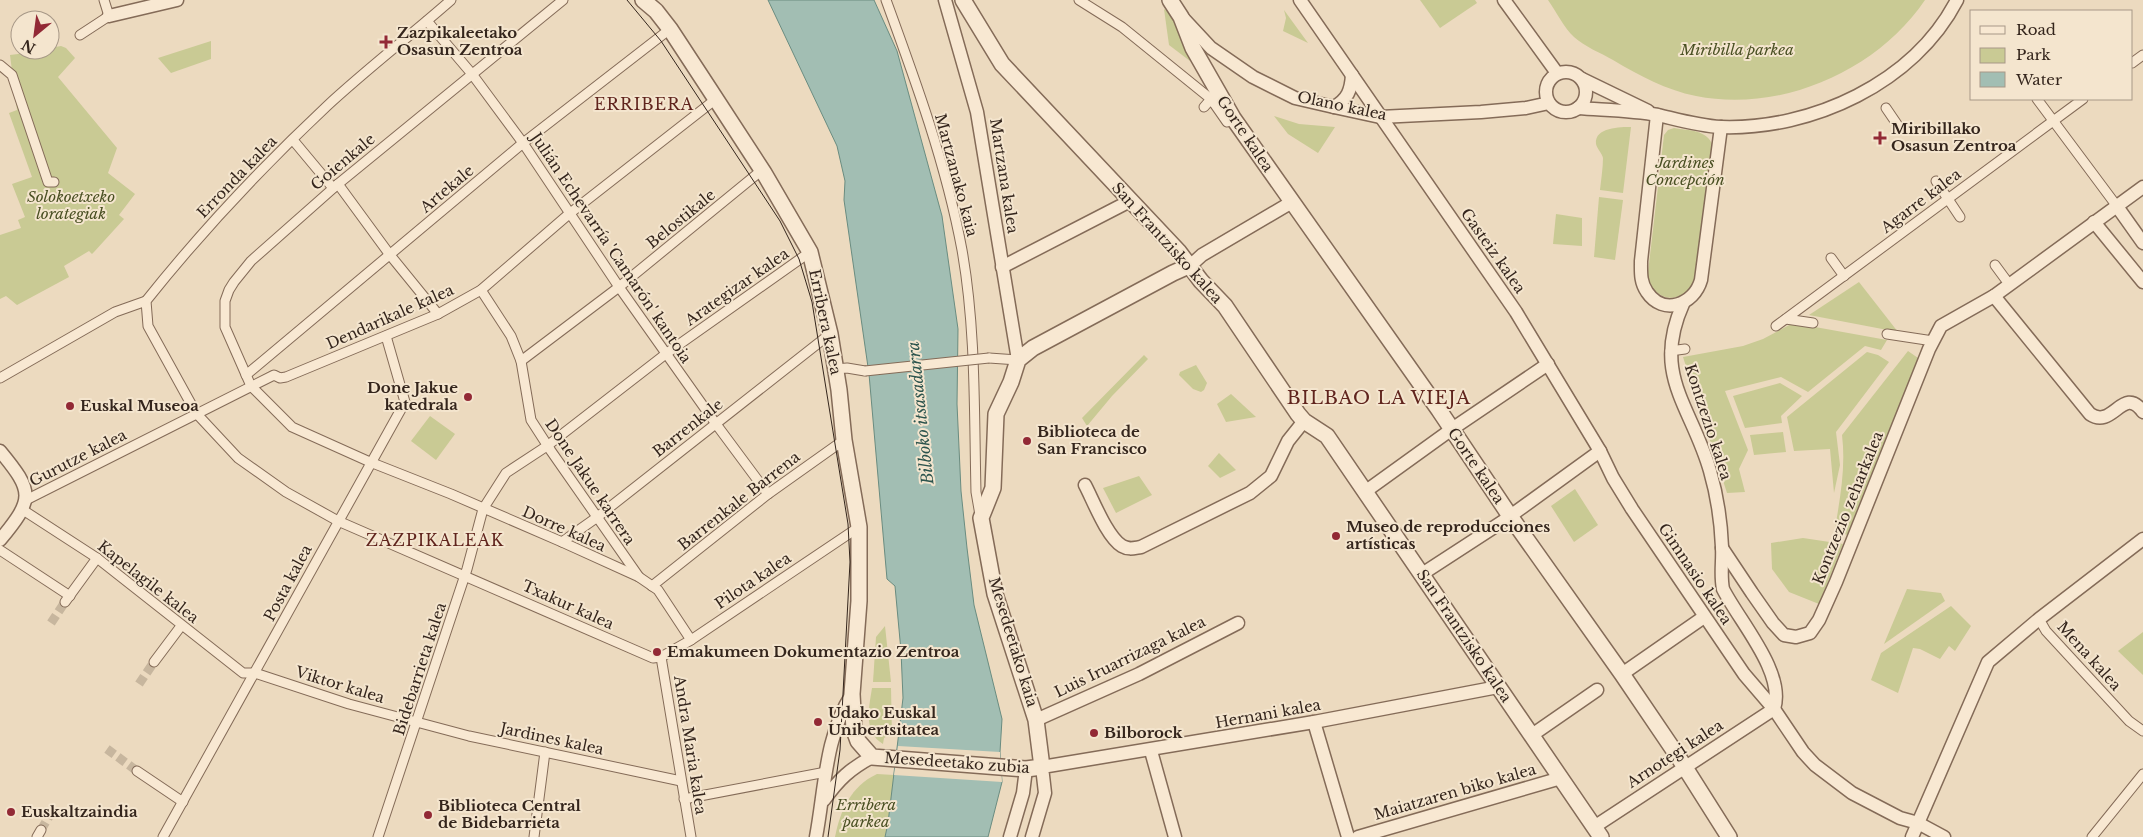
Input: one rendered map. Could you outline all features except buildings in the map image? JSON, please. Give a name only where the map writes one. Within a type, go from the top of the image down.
[{"type":"street","points":[[104,0],[109,16]]},
{"type":"street","points":[[80,35],[109,16],[177,0]]},
{"type":"street","name":"Erronda kalea","points":[[146,302],[207,229],[293,140],[328,106],[451,0]]},
{"type":"street","name":"Goienkale","points":[[251,386],[225,327],[225,302],[234,282],[252,261],[335,186],[563,0]]},
{"type":"street","name":"Erribera kalea","points":[[643,0],[656,11],[670,29],[762,170],[810,252],[830,334],[844,440],[859,527],[859,601],[852,694],[854,730],[858,741],[872,757],[851,768],[835,783],[822,802]]},
{"type":"street","name":"Martzanako kaia","points":[[886,0],[918,88],[947,187],[962,250],[969,301],[973,364]]},
{"type":"street","name":"Martzana kalea","points":[[945,0],[977,112],[1018,360]]},
{"type":"street","name":"San Frantzisko kalea","points":[[963,0],[1002,64],[1135,200],[1191,265],[1201,281],[1225,306],[1304,421],[1327,436],[1598,832]]},
{"type":"street","points":[[1080,0],[1122,27],[1211,99],[1227,122]]},
{"type":"street","name":"Olano kalea","points":[[1170,0],[1181,16],[1211,48],[1253,77],[1295,98],[1380,117],[1481,112],[1526,108],[1549,103]]},
{"type":"street","name":"Gasteiz kalea","points":[[1300,0],[1516,312],[1600,451]]},
{"type":"street","points":[[1504,0],[1557,73]]},
{"type":"street","points":[[1657,115],[1571,72],[1557,73],[1548,81],[1546,86],[1549,103],[1560,111],[1566,112],[1578,108],[1657,115],[1690,123],[1721,127],[1744,126],[1795,118],[1866,92],[1911,58],[1939,27],[1957,0]]},
{"type":"street","name":"Gorte kalea","points":[[1181,16],[1193,48],[1219,97],[1622,674],[1729,837]]},
{"type":"street","name":"Julián Echevarría 'Camarón' kantoia","points":[[427,21],[472,74],[523,143],[619,287],[768,494]]},
{"type":"street","name":"Artekale","points":[[246,375],[523,143],[670,29]]},
{"type":"street","points":[[0,65],[12,75],[48,182],[54,182]]},
{"type":"street","points":[[1334,107],[1342,102],[1351,89],[1352,75]]},
{"type":"street","points":[[1578,108],[1586,98],[1585,85],[1582,79]]},
{"type":"street","name":"Dendarikale kalea","points":[[196,413],[274,375],[280,378],[286,377],[438,314],[481,290],[569,214],[716,99]]},
{"type":"street","points":[[1204,107],[1211,99]]},
{"type":"street","points":[[2039,100],[2143,243]]},
{"type":"street","name":"Agarre kalea","points":[[1776,326],[2081,100]]},
{"type":"street","points":[[1886,108],[1901,130]]},
{"type":"street","points":[[1657,115],[1641,261],[1641,279],[1647,293],[1661,303],[1671,306],[1683,304]]},
{"type":"street","name":"Kontzezio kalea","points":[[1721,127],[1701,280],[1699,288],[1683,304],[1672,333],[1670,351],[1672,370],[1683,405],[1710,471],[1722,548],[1721,578],[1723,589],[1768,664],[1774,681],[1777,700],[1774,709]]},
{"type":"street","points":[[293,140],[335,186],[438,314]]},
{"type":"street","name":"Belostikale","points":[[521,361],[619,287],[762,170]]},
{"type":"street","points":[[1936,181],[1960,217]]},
{"type":"street","points":[[1002,267],[1135,200],[1124,185]]},
{"type":"street","name":"Kontzezio zeharkalea","points":[[1722,548],[1774,624],[1784,635],[1796,637],[1810,633],[1819,620],[1836,582],[1933,341],[1941,326],[1994,296],[2143,187]]},
{"type":"street","points":[[981,518],[993,488],[996,414],[1011,382],[1018,360],[1033,348],[1172,273],[1191,265],[1202,255],[1292,202]]},
{"type":"street","points":[[2094,222],[2143,281]]},
{"type":"street","name":"Arategizar kalea","points":[[547,446],[667,353],[810,252]]},
{"type":"street","points":[[1831,258],[1844,276]]},
{"type":"street","points":[[1995,265],[2009,284]]},
{"type":"street","name":"Done Jakue karrera","points":[[481,290],[512,336],[521,361],[532,420],[547,446],[638,577]]},
{"type":"street","points":[[1994,296],[2090,414],[2096,418],[2102,418],[2132,402],[2143,412]]},
{"type":"street","points":[[0,378],[115,312],[146,302],[148,326],[196,413]]},
{"type":"street","points":[[1786,319],[1813,323]]},
{"type":"street","name":"Barrenkale","points":[[562,542],[596,518],[830,334]]},
{"type":"street","points":[[1887,334],[1933,341]]},
{"type":"street","name":"Posta kalea","points":[[163,837],[404,402],[386,336]]},
{"type":"street","points":[[1670,351],[1685,349]]},
{"type":"street","points":[[836,369],[847,368],[865,371],[989,358],[1018,360]]},
{"type":"street","name":"Mesedeetako kaia","points":[[973,364],[976,492],[996,594],[1036,720],[1042,767]]},
{"type":"street","points":[[1366,491],[1452,429],[1548,364]]},
{"type":"street","name":"Dorre kalea","points":[[251,386],[292,427],[370,462],[451,494],[562,542],[638,577],[658,590],[691,640]]},
{"type":"street","name":"Gurutze kalea","points":[[24,505],[196,413]]},
{"type":"street","name":"Txakur kalea","points":[[196,413],[238,458],[286,492],[338,521],[653,658],[661,657]]},
{"type":"street","points":[[1085,485],[1113,538],[1122,546],[1132,549],[1141,547],[1250,494],[1271,476],[1288,441],[1304,421]]},
{"type":"street","name":"Barrenkale Barrena","points":[[652,586],[768,494],[844,440]]},
{"type":"street","name":"Bidebarrieta kalea","points":[[378,837],[465,575],[483,509],[506,474],[547,446]]},
{"type":"street","points":[[0,451],[25,485],[24,505],[0,540]]},
{"type":"street","points":[[1422,574],[1510,516],[1600,451]]},
{"type":"street","name":"Gimnasio kalea","points":[[1600,451],[1629,505],[1704,617],[1744,674],[1774,709]]},
{"type":"street","name":"Kapelagile kalea","points":[[24,505],[98,558],[181,626],[243,673],[255,673]]},
{"type":"street","name":"Pilota kalea","points":[[661,657],[691,640],[859,527]]},
{"type":"street","points":[[1912,837],[1988,662],[2039,619],[2143,539]]},
{"type":"street","points":[[0,550],[68,599],[98,558]]},
{"type":"street","points":[[1622,674],[1704,617]]},
{"type":"street","name":"Mena kalea","points":[[2039,619],[2046,631],[2129,721],[2143,730]]},
{"type":"street","name":"Luis Iruarrizaga kalea","points":[[1036,720],[1139,674],[1238,623]]},
{"type":"street","points":[[154,662],[181,626]]},
{"type":"street","name":"Andra Maria kalea","points":[[661,657],[691,837]]},
{"type":"street","name":"Viktor kalea","points":[[255,673],[349,704],[417,721]]},
{"type":"street","name":"Hernani kalea","points":[[1042,767],[1150,751],[1498,687]]},
{"type":"street","points":[[1532,735],[1597,690]]},
{"type":"street","name":"Erribera kalea","points":[[816,837],[827,757],[841,714],[852,694]]},
{"type":"street","points":[[1774,709],[1803,752],[1830,777],[1852,793],[1892,814],[1918,823],[1944,837]]},
{"type":"street","name":"Arnotegi kalea","points":[[1598,832],[1685,768],[1774,709]]},
{"type":"street","name":"Jardines kalea","points":[[417,721],[470,736],[682,781]]},
{"type":"street","points":[[1314,722],[1348,837]]},
{"type":"street","points":[[1150,751],[1175,837]]},
{"type":"street","points":[[534,837],[545,752]]},
{"type":"street","name":"Mesedeetako zubia","points":[[872,757],[1019,769],[1042,767]]},
{"type":"street","points":[[1032,837],[1045,793],[1042,767]]},
{"type":"street","points":[[1010,837],[1023,793],[1019,769]]},
{"type":"street","points":[[137,771],[183,802]]},
{"type":"street","points":[[684,799],[826,772]]},
{"type":"street","points":[[2092,837],[2143,774]]},
{"type":"street","name":"Maiatzaren biko kalea","points":[[1358,837],[1561,778]]},
{"type":"green space","points":[[1420,0],[1475,0],[1477,3],[1440,28]]},
{"type":"green space","name":"Miribilla parkea","points":[[1548,0],[1925,0],[1905,25],[1881,47],[1854,66],[1824,81],[1793,92],[1761,98],[1728,100],[1696,96],[1664,86],[1643,77],[1588,47],[1570,33]]},
{"type":"green space","points":[[1164,9],[1180,21],[1190,61],[1169,45]]},
{"type":"green space","points":[[1284,10],[1308,43],[1283,31],[1286,18]]},
{"type":"green space","points":[[211,41],[211,59],[171,73],[158,58]]},
{"type":"green space","name":"Solokoetxeko lorategiak","points":[[60,46],[66,48],[75,58],[58,77],[117,148],[108,173],[135,194],[119,215],[124,219],[94,252],[92,254],[89,251],[64,266],[69,277],[17,305],[6,296],[0,299],[0,235],[21,228],[18,220],[25,217],[12,184],[32,177],[9,113],[17,110],[11,60],[60,60]]},
{"type":"green space","points":[[1274,116],[1299,124],[1335,127],[1318,153],[1288,134]]},
{"type":"green space","points":[[1631,127],[1623,193],[1600,190],[1603,158],[1596,144],[1597,138],[1599,134],[1609,129]]},
{"type":"green space","name":"Jardines Concepción","points":[[1674,128],[1702,134],[1710,140],[1713,146],[1696,286],[1682,295],[1670,298],[1658,294],[1647,281],[1664,135],[1668,130]]},
{"type":"green space","points":[[1599,197],[1623,200],[1615,260],[1594,257]]},
{"type":"green space","points":[[1556,214],[1582,218],[1582,246],[1553,244]]},
{"type":"green space","points":[[1859,282],[1898,332],[1809,315]]},
{"type":"green space","points":[[1793,323],[1887,340],[1881,350],[1865,346],[1808,392],[1781,377],[1725,391],[1748,450],[1739,469],[1745,492],[1727,493],[1683,357],[1743,346],[1763,339]]},
{"type":"green space","points":[[1908,351],[1918,358],[1847,535],[1835,529],[1843,471],[1842,435]]},
{"type":"green space","points":[[1867,352],[1878,355],[1889,362],[1836,432],[1840,465],[1834,493],[1830,449],[1794,451],[1787,417]]},
{"type":"green space","points":[[1144,355],[1148,359],[1112,396],[1087,426],[1082,418]]},
{"type":"green space","points":[[1196,365],[1207,383],[1201,392],[1193,389],[1179,375],[1180,372]]},
{"type":"green space","points":[[1780,383],[1802,396],[1781,416],[1782,423],[1745,428],[1733,396]]},
{"type":"green space","points":[[1231,394],[1256,417],[1226,422],[1217,404]]},
{"type":"green space","points":[[430,416],[455,434],[436,460],[411,441]]},
{"type":"green space","points":[[1783,432],[1786,452],[1754,455],[1750,435]]},
{"type":"green space","points":[[1219,453],[1236,470],[1220,478],[1208,466]]},
{"type":"green space","points":[[1139,476],[1152,495],[1116,513],[1103,488]]},
{"type":"green space","points":[[1575,489],[1598,525],[1574,542],[1551,506]]},
{"type":"green space","points":[[1803,538],[1843,544],[1819,604],[1789,592],[1772,569],[1771,543]]},
{"type":"green space","points":[[1907,589],[1941,593],[1945,601],[1884,644]]},
{"type":"green space","points":[[1951,606],[1971,626],[1955,651],[1949,646],[1940,659],[1920,649],[1913,648],[1898,693],[1871,680],[1881,653]]},
{"type":"green space","points":[[885,626],[891,682],[873,682],[876,637]]},
{"type":"green space","points":[[2143,632],[2143,675],[2118,651]]},
{"type":"green space","points":[[872,688],[891,688],[892,737],[887,736],[884,738],[883,744],[872,733],[870,726],[869,711]]},
{"type":"green space","name":"Erribera parkea","points":[[877,774],[894,775],[885,837],[835,837],[840,818],[848,800],[860,785]]},
{"type":"water","name":"Bilboko itsasadarra","points":[[768,0],[874,0],[897,51],[942,216],[958,329],[957,404],[961,491],[967,548],[974,605],[1002,719],[1000,752],[1002,782],[988,837],[885,837],[903,698],[901,651],[895,586],[887,579],[869,374],[844,200],[845,181],[837,146]]},
{"type":"pier","points":[[898,746],[1000,752],[1002,782],[894,775]]},
{"type":"tunnel","points":[[51,623],[65,602]]},
{"type":"tunnel","points":[[139,684],[154,662]]},
{"type":"tunnel","points":[[107,749],[137,771]]},
{"type":"tunnel","points":[[41,830],[54,808]]},
{"type":"tram line","points":[[627,0],[661,41],[780,221],[799,259],[812,302],[848,524],[850,562],[840,750],[828,837]]},
{"type":"place","name":"Zazpikaleetako Osasun Zentroa","points":[[386,42]]},
{"type":"place","name":"Miribillako Osasun Zentroa","points":[[1880,138]]},
{"type":"place","name":"Done Jakue katedrala","points":[[468,397]]},
{"type":"place","name":"Euskal Museoa","points":[[70,406]]},
{"type":"place","name":"Biblioteca de San Francisco","points":[[1027,441]]},
{"type":"place","name":"Museo de reproducciones artísticas","points":[[1336,536]]},
{"type":"place","name":"Emakumeen Dokumentazio Zentroa","points":[[657,652]]},
{"type":"place","name":"Udako Euskal Unibertsitatea","points":[[818,722]]},
{"type":"place","name":"Bilborock","points":[[1094,733]]},
{"type":"place","name":"Euskaltzaindia","points":[[11,812]]},
{"type":"place","name":"Biblioteca Central de Bidebarrieta","points":[[428,815]]},
{"type":"district","name":"ERRIBERA","points":[[644,104]]},
{"type":"district","name":"BILBAO LA VIEJA","points":[[1379,398]]},
{"type":"district","name":"ZAZPIKALEAK","points":[[435,540]]}]
